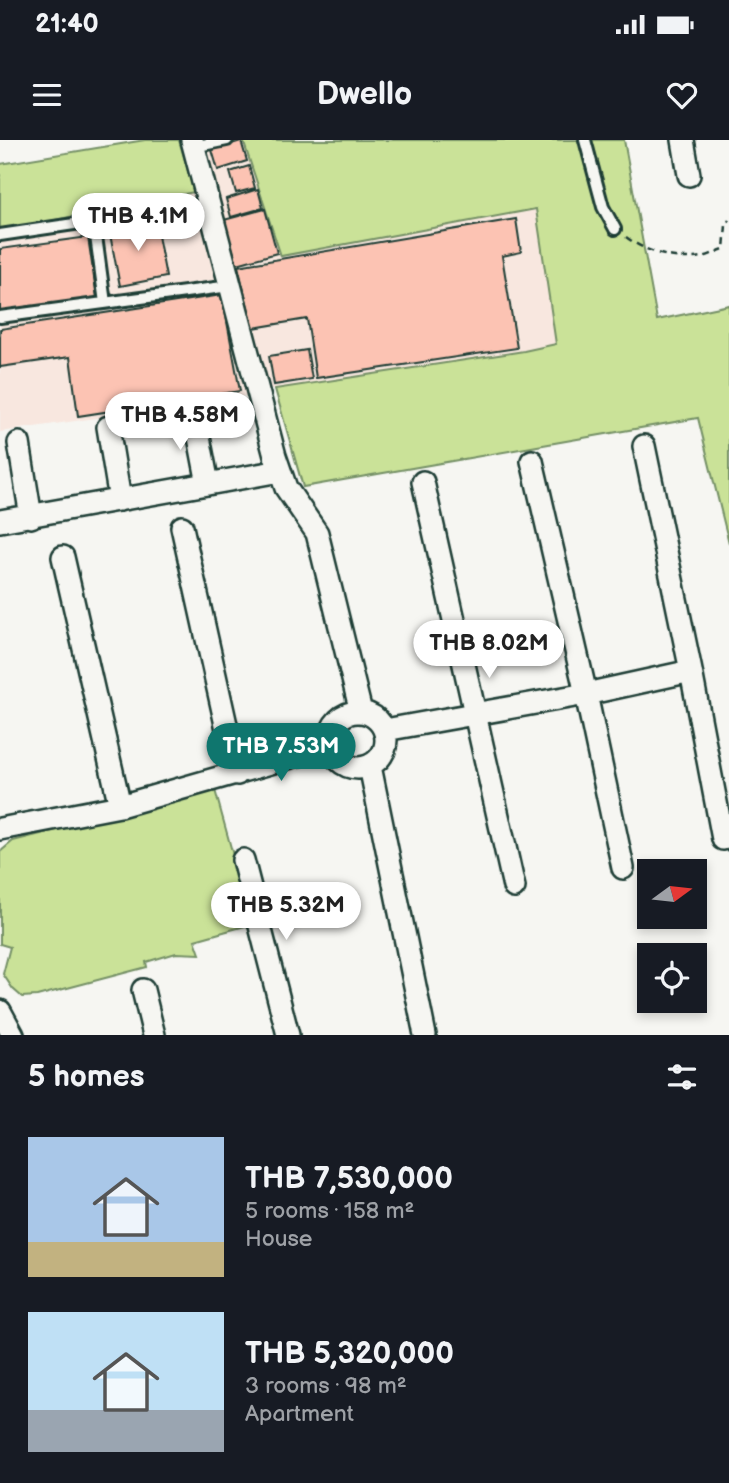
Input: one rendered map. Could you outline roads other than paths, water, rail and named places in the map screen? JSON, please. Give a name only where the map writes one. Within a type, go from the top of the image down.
[{"type":"street","points":[[684,140],[689,175]]},
{"type":"street","points":[[193,144],[280,471],[286,488],[317,533],[360,712]]},
{"type":"street","points":[[194,411],[208,484]]},
{"type":"street","points":[[108,427],[120,500]]},
{"type":"street","points":[[19,443],[32,517]]},
{"type":"street","points":[[643,446],[691,671],[723,839]]},
{"type":"street","points":[[532,461],[623,868]]},
{"type":"street","points":[[0,521],[280,471]]},
{"type":"street","points":[[423,482],[513,887]]},
{"type":"street","points":[[182,527],[237,774]]},
{"type":"street","points":[[63,557],[120,806]]},
{"type":"street","points":[[385,730],[586,694],[691,671]]},
{"type":"street","points":[[360,712],[375,717],[385,730],[386,747],[383,754],[370,766],[354,768],[338,761],[330,746],[332,729],[337,721],[344,715],[360,712]]},
{"type":"street","points":[[0,829],[120,806],[330,746]]},
{"type":"street","points":[[370,766],[425,1035]]},
{"type":"street","points":[[243,860],[288,1035]]},
{"type":"street","points":[[143,990],[154,1035]]},
{"type":"street","points":[[0,1011],[13,1035]]},
{"type":"lane","points":[[193,144],[227,140]]},
{"type":"lane","points":[[585,140],[603,207],[615,229]]},
{"type":"lane","points":[[0,235],[209,205]]},
{"type":"lane","points":[[94,221],[105,303]]},
{"type":"lane","points":[[0,317],[230,286]]}]
